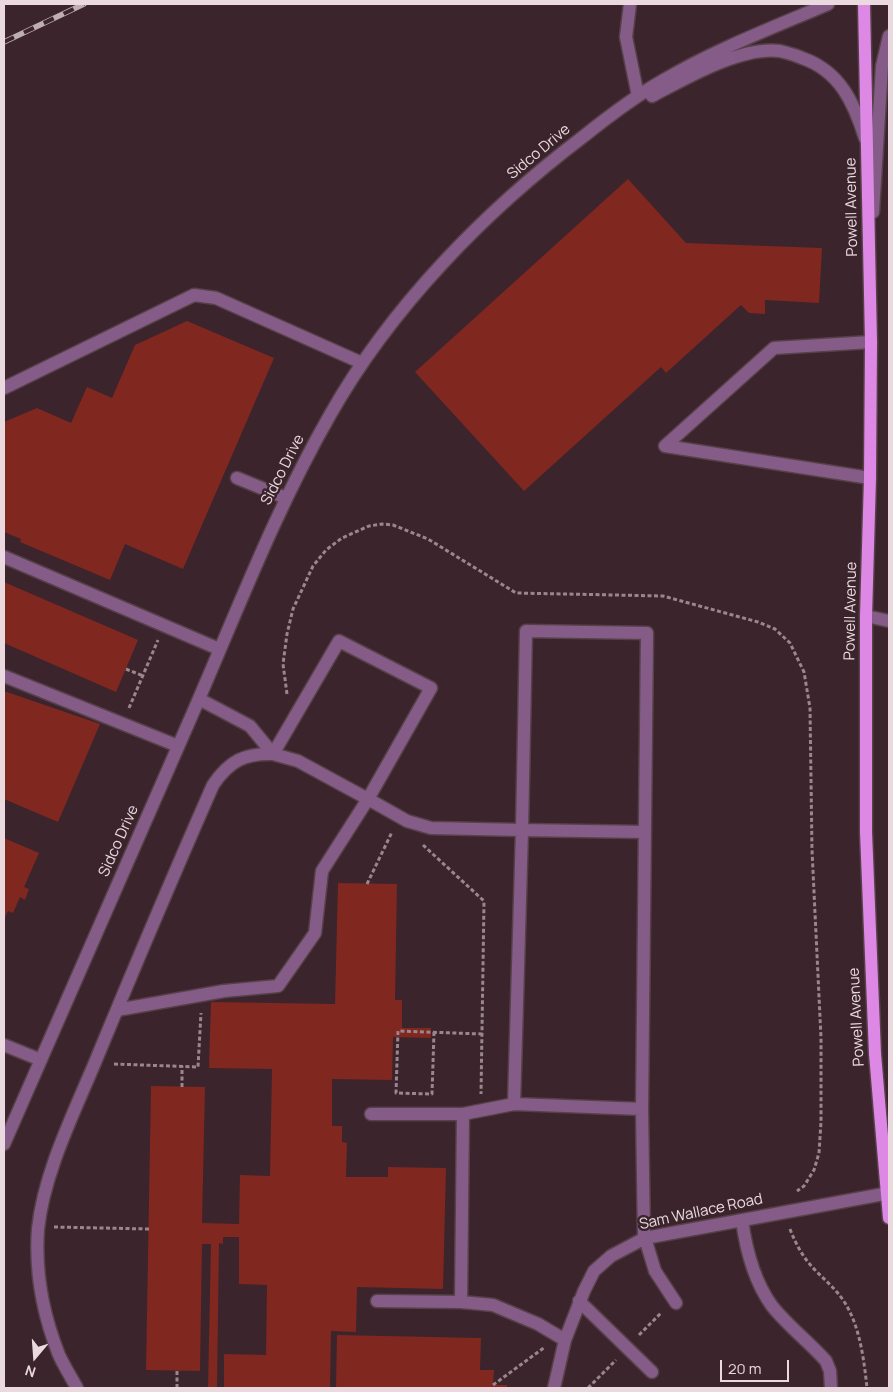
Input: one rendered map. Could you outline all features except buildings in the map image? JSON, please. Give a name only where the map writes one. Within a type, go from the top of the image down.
[{"type":"main road","name":"Powell Avenue","points":[[864,4],[871,342],[866,616],[866,832],[875,1054],[889,1218]]},
{"type":"street","points":[[630,4],[626,37],[638,96]]},
{"type":"street","name":"Sidco Drive","points":[[4,1143],[267,538],[330,415],[377,342],[407,304],[464,241],[518,190],[607,118],[662,80],[729,46],[828,4]]},
{"type":"street","points":[[870,262],[882,66],[889,36]]},
{"type":"street","points":[[607,118],[708,67],[744,55],[764,51],[780,52],[811,61],[835,78],[853,104],[867,146]]},
{"type":"street","points":[[4,388],[194,295],[216,298],[362,363]]},
{"type":"street","points":[[870,478],[665,446],[774,348],[871,342]]},
{"type":"street","points":[[237,478],[286,498]]},
{"type":"street","points":[[4,557],[220,649]]},
{"type":"street","points":[[866,616],[889,621]]},
{"type":"street","points":[[514,1104],[526,631],[647,633],[642,1109],[644,1238],[655,1271],[676,1303]]},
{"type":"street","points":[[117,1010],[201,995],[278,986],[315,933],[322,871],[368,800],[431,688],[339,641],[273,754]]},
{"type":"street","points":[[4,676],[178,746]]},
{"type":"street","points":[[198,699],[250,726],[273,754]]},
{"type":"street","points":[[77,1388],[60,1356],[45,1311],[38,1273],[39,1227],[44,1200],[55,1159],[213,784],[229,765],[258,753],[273,754],[298,761],[407,820],[431,828],[645,832]]},
{"type":"street","points":[[4,1045],[41,1060]]},
{"type":"street","points":[[371,1114],[463,1114],[514,1104],[642,1109]]},
{"type":"street","points":[[462,1302],[463,1114]]},
{"type":"street","name":"Sam Wallace Road","points":[[554,1388],[562,1338],[594,1271],[611,1256],[644,1238],[888,1193]]},
{"type":"street","points":[[742,1220],[745,1242],[751,1262],[764,1292],[773,1306],[826,1361],[830,1371],[831,1388]]},
{"type":"street","points":[[377,1301],[462,1302],[493,1305],[538,1324],[562,1338]]},
{"type":"street","points":[[579,1301],[652,1372]]},
{"type":"path","points":[[299,709],[288,700],[283,664],[293,609],[302,586],[313,566],[326,550],[342,538],[358,530],[382,524],[393,525],[428,539],[516,593],[663,596],[758,622],[775,630],[790,643],[804,672],[810,708],[812,850],[821,1038],[821,1122],[819,1153],[814,1170],[804,1186],[790,1198],[788,1221],[800,1252],[845,1303],[854,1323],[862,1351],[867,1388]]},
{"type":"path","points":[[123,724],[164,626]]},
{"type":"path","points":[[126,669],[143,676]]},
{"type":"path","points":[[421,842],[484,901],[481,1093],[484,1110]]},
{"type":"path","points":[[115,1055],[111,1064],[198,1067],[201,995]]},
{"type":"path","points":[[434,1032],[432,1094],[396,1093],[398,1031],[434,1032],[482,1034]]},
{"type":"path","points":[[182,1066],[182,1087]]},
{"type":"path","points":[[54,1234],[55,1221]]},
{"type":"path","points":[[39,1227],[149,1229]]},
{"type":"path","points":[[493,1385],[562,1338]]},
{"type":"path","points":[[177,1371],[177,1388]]},
{"type":"railway","points":[[4,42],[84,4]]}]
